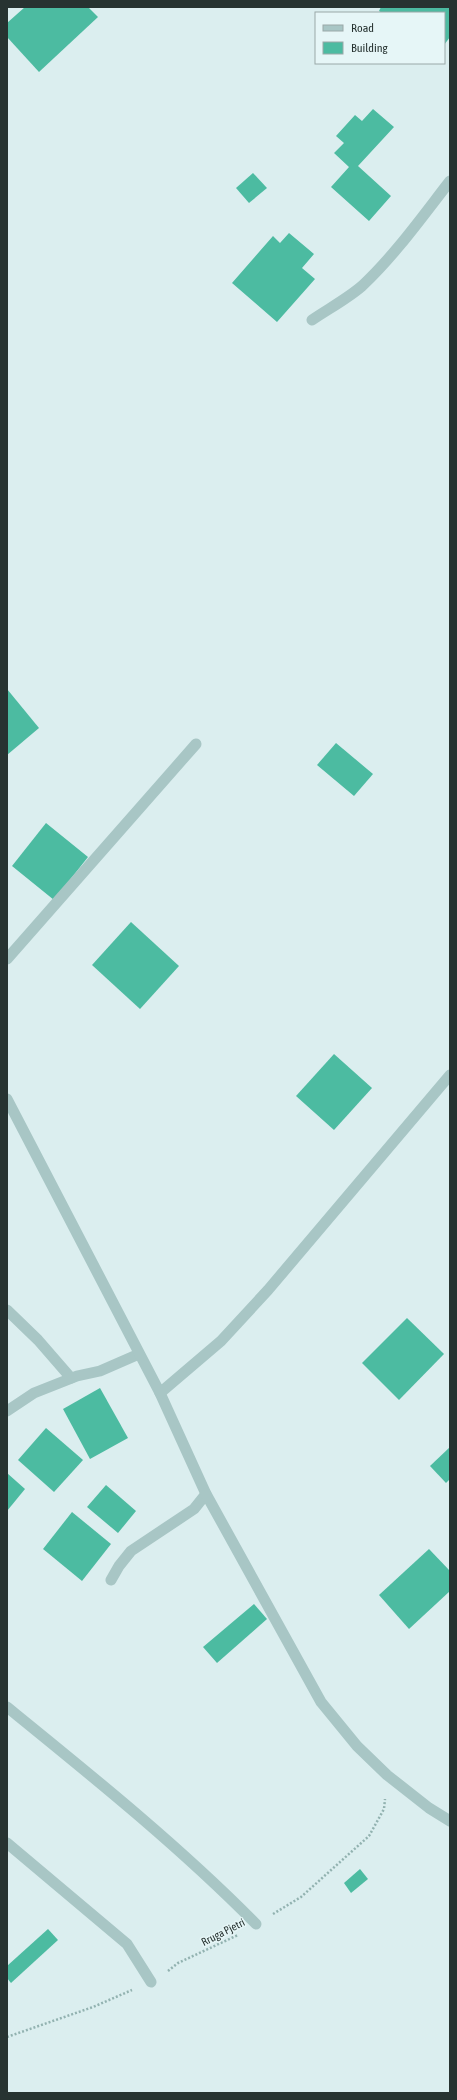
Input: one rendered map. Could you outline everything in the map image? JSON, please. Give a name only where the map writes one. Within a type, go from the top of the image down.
[{"type":"street","points":[[312,320],[361,287],[378,270],[408,235],[450,181]]},
{"type":"street","points":[[7,959],[196,744]]},
{"type":"street","points":[[160,1393],[221,1341],[268,1290],[450,1075]]},
{"type":"street","points":[[7,1099],[160,1393],[206,1494],[321,1702],[357,1746],[387,1775],[429,1808],[450,1821]]},
{"type":"street","points":[[7,1310],[38,1340],[71,1378]]},
{"type":"street","points":[[7,1411],[34,1393],[71,1378],[100,1371],[139,1354]]},
{"type":"street","points":[[111,1580],[119,1566],[131,1551],[194,1509],[206,1494]]},
{"type":"street","points":[[7,1706],[74,1761],[194,1865],[256,1924]]},
{"type":"street","points":[[7,1843],[127,1944],[151,1982]]},
{"type":"path","name":"Rruga Pjetri","points":[[7,2037],[93,2007],[151,1982],[178,1963],[243,1932],[301,1897],[369,1836],[384,1810],[387,1775]]},
{"type":"building","points":[[25,7],[88,7],[98,17],[39,72],[7,37],[7,23]]},
{"type":"building","points":[[381,7],[450,7],[450,37],[445,44],[445,12],[379,11]]},
{"type":"building","points":[[373,109],[394,127],[358,166],[391,196],[369,221],[331,187],[349,167],[334,153],[344,143],[336,136],[355,115],[362,121]]},
{"type":"building","points":[[253,173],[267,188],[249,203],[236,188]]},
{"type":"building","points":[[289,233],[314,254],[302,268],[315,279],[277,322],[232,283],[273,236],[280,243]]},
{"type":"building","points":[[7,689],[39,728],[7,755]]},
{"type":"building","points":[[336,743],[373,774],[354,796],[317,765]]},
{"type":"building","points":[[46,823],[88,857],[54,900],[12,866]]},
{"type":"building","points":[[131,922],[179,966],[140,1009],[92,965]]},
{"type":"building","points":[[334,1054],[372,1088],[334,1130],[296,1096]]},
{"type":"building","points":[[407,1318],[444,1354],[399,1400],[362,1363]]},
{"type":"building","points":[[100,1388],[128,1438],[90,1459],[63,1409]]},
{"type":"building","points":[[46,1428],[83,1460],[54,1492],[18,1460]]},
{"type":"building","points":[[450,1447],[450,1479],[446,1483],[430,1466]]},
{"type":"building","points":[[7,1473],[25,1489],[7,1511]]},
{"type":"building","points":[[106,1485],[136,1511],[118,1533],[87,1507]]},
{"type":"building","points":[[72,1512],[111,1544],[82,1581],[43,1549]]},
{"type":"building","points":[[429,1549],[450,1571],[450,1591],[409,1629],[379,1595]]},
{"type":"building","points":[[254,1604],[267,1619],[217,1663],[203,1647]]},
{"type":"building","points":[[360,1869],[368,1879],[351,1893],[344,1883]]},
{"type":"building","points":[[48,1929],[58,1940],[11,1983],[7,1978],[7,1966]]}]
